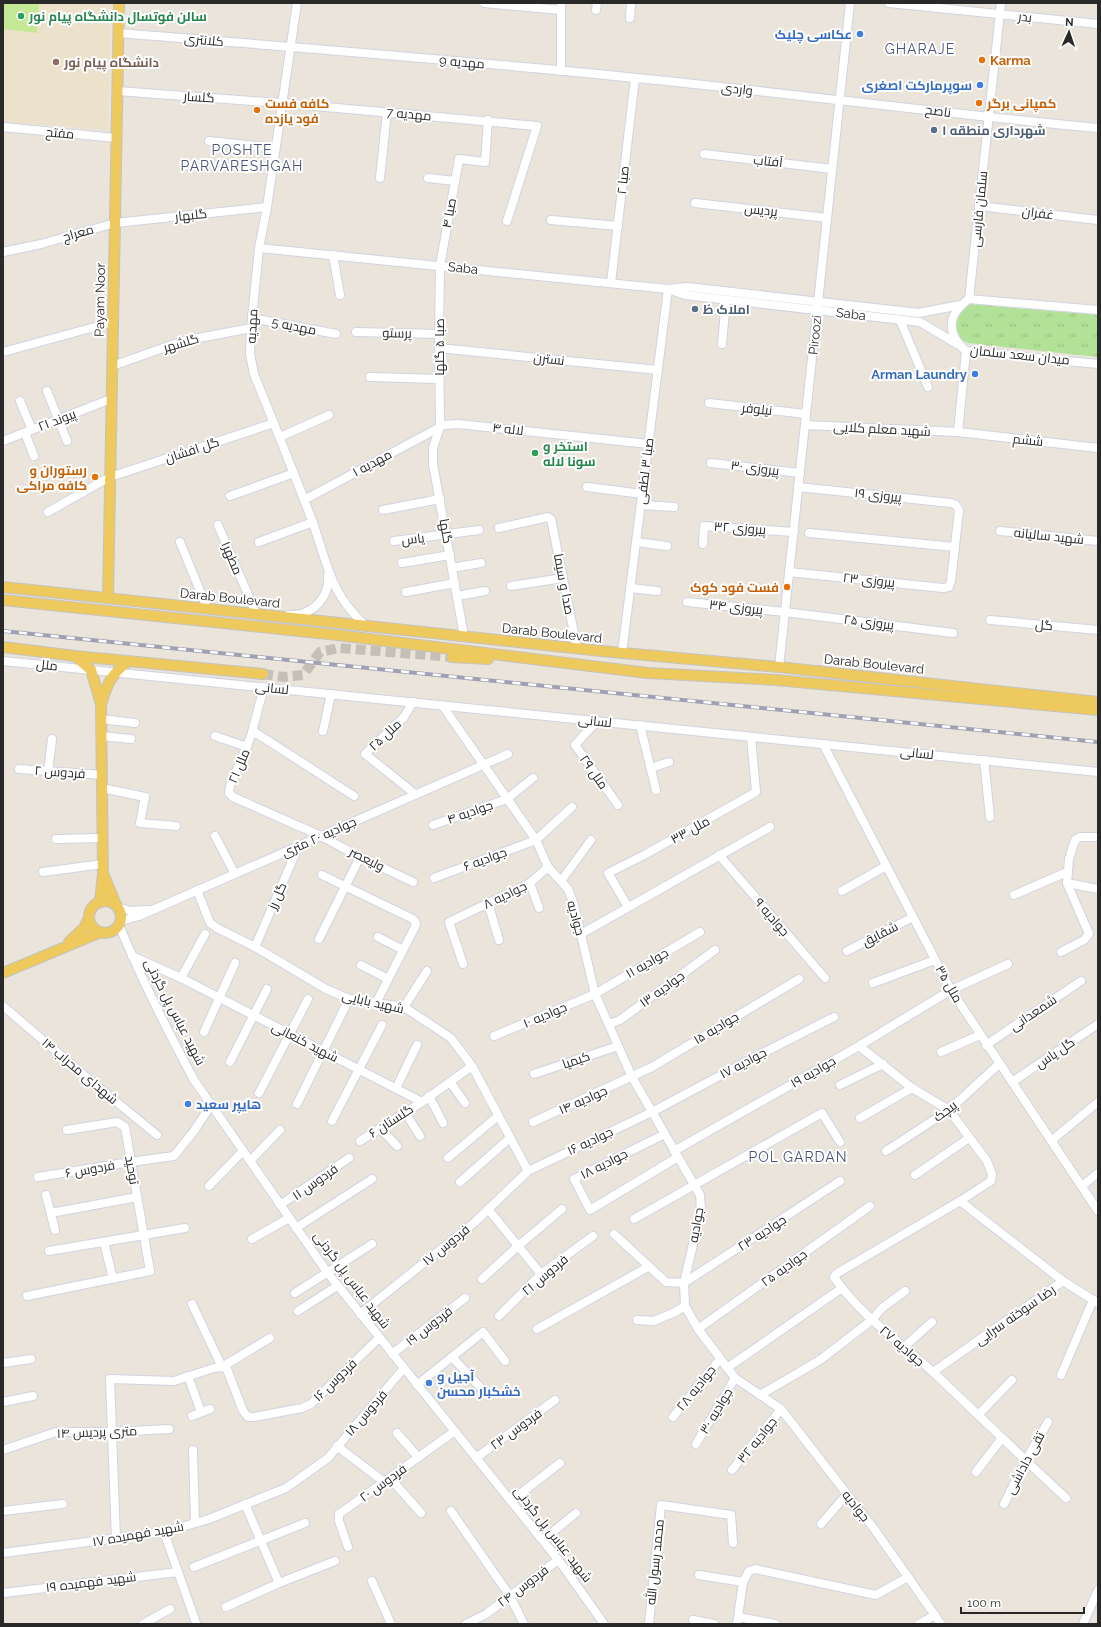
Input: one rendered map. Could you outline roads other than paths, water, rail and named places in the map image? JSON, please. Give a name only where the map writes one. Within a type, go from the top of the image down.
[{"type":"main road","name":"Payam Noor","points":[[108,598],[119,3]]},
{"type":"main road","name":"Darab Boulevard","points":[[3,587],[601,651],[779,667],[1098,702]]},
{"type":"main road","name":"Darab Boulevard","points":[[3,600],[336,634],[639,672],[776,680],[1098,710]]},
{"type":"main road","points":[[3,647],[127,662],[263,674]]},
{"type":"main road","points":[[599,667],[601,651]]},
{"type":"main road","points":[[639,672],[640,655]]},
{"type":"main road","points":[[75,656],[91,670],[101,704],[103,868],[100,902]]},
{"type":"main road","points":[[452,657],[494,659],[528,658]]},
{"type":"main road","points":[[101,704],[107,686],[115,672],[127,662]]},
{"type":"main road","points":[[89,918],[95,929],[101,932],[111,932],[120,923],[121,916],[103,868]]},
{"type":"main road","points":[[63,947],[84,928],[94,906],[100,902],[111,902],[117,906]]},
{"type":"main road","points":[[3,973],[101,932]]},
{"type":"street","name":"مهدیه","points":[[297,3],[274,148],[267,207],[259,248],[251,328],[250,354],[254,374],[294,473],[335,588],[345,604],[365,625]]},
{"type":"street","points":[[484,3],[561,6],[561,71]]},
{"type":"street","points":[[630,18],[631,3]]},
{"type":"street","name":"Piroozi","points":[[779,667],[850,3]]},
{"type":"street","name":"بدر","points":[[889,3],[1098,24]]},
{"type":"street","points":[[1000,14],[1001,3]]},
{"type":"street","name":"سلمان فارسی","points":[[969,299],[1000,14]]},
{"type":"street","name":"کلانتری","points":[[118,33],[289,47]]},
{"type":"street","name":"مهدیه 9","points":[[289,47],[635,78]]},
{"type":"street","name":"واردی","points":[[635,78],[912,108]]},
{"type":"street","name":"صبا ۲","points":[[612,283],[635,78]]},
{"type":"street","name":"گلسار","points":[[117,91],[281,103]]},
{"type":"street","name":"مهدیه 7","points":[[281,103],[488,120],[537,126],[507,220]]},
{"type":"street","name":"ناصح","points":[[912,108],[988,118],[1098,128]]},
{"type":"street","points":[[380,178],[387,112]]},
{"type":"street","name":"صبا ۴","points":[[440,266],[459,159],[484,162],[488,120]]},
{"type":"street","name":"مفتح","points":[[3,128],[116,138]]},
{"type":"street","points":[[209,141],[274,148]]},
{"type":"street","name":"آفتاب","points":[[704,154],[832,169]]},
{"type":"street","points":[[428,178],[455,181]]},
{"type":"street","name":"پردیس","points":[[695,203],[827,218]]},
{"type":"street","name":"غفران","points":[[979,206],[1098,220]]},
{"type":"street","name":"گلبهار","points":[[115,223],[267,207]]},
{"type":"street","points":[[551,220],[618,226]]},
{"type":"street","name":"معراج","points":[[3,252],[41,244],[115,223]]},
{"type":"street","name":"Saba","points":[[259,248],[668,289],[687,287],[818,305],[900,320],[920,322],[958,344]]},
{"type":"street","points":[[333,255],[340,295]]},
{"type":"street","name":"صبا ۵ گلها","points":[[440,266],[440,427]]},
{"type":"street","name":"Saba","points":[[668,289],[685,295],[726,300],[919,313],[960,306]]},
{"type":"street","name":"صبا ۳ لطفی","points":[[622,653],[668,289]]},
{"type":"street","points":[[969,299],[1098,310]]},
{"type":"street","name":"میدان سعد سلمان","points":[[969,299],[960,306],[954,314],[951,325],[953,335],[958,344],[966,351],[1098,364]]},
{"type":"street","points":[[722,344],[726,300]]},
{"type":"street","name":"مهدیه 5","points":[[252,318],[336,334]]},
{"type":"street","points":[[900,320],[928,387]]},
{"type":"street","points":[[3,352],[113,322]]},
{"type":"street","name":"گلشهر","points":[[112,366],[183,341],[251,328]]},
{"type":"street","name":"پرستو","points":[[356,332],[439,334]]},
{"type":"street","name":"نسترن","points":[[439,348],[658,370]]},
{"type":"street","points":[[958,432],[966,351]]},
{"type":"street","points":[[370,377],[439,380]]},
{"type":"street","points":[[47,391],[67,441]]},
{"type":"street","name":"پیوند ۲۱","points":[[4,438],[28,432],[111,399]]},
{"type":"street","points":[[20,401],[34,456]]},
{"type":"street","name":"نیلوفر","points":[[708,403],[806,414]]},
{"type":"street","points":[[280,438],[329,415]]},
{"type":"street","name":"گل افشان","points":[[48,512],[110,477],[274,422]]},
{"type":"street","name":"لاله ۴","points":[[440,427],[458,424],[649,444]]},
{"type":"street","name":"شهید معلم کلایی","points":[[805,425],[958,432]]},
{"type":"street","name":"گلها","points":[[440,427],[433,448],[434,464],[464,636]]},
{"type":"street","name":"مهدیه ۱","points":[[304,500],[440,427]]},
{"type":"street","name":"ششم","points":[[958,432],[1098,448]]},
{"type":"street","name":"پیروزی ۳۰","points":[[711,463],[800,474]]},
{"type":"street","points":[[230,496],[294,473]]},
{"type":"street","points":[[587,487],[642,494]]},
{"type":"street","name":"پیروزی ۱۹","points":[[798,487],[951,503],[956,505],[959,510],[955,547]]},
{"type":"street","points":[[383,510],[440,499]]},
{"type":"street","points":[[641,505],[674,507]]},
{"type":"street","name":"صدا و سیما","points":[[499,528],[548,517],[551,519],[577,648]]},
{"type":"street","points":[[259,542],[312,522]]},
{"type":"street","name":"مطهر۱","points":[[218,525],[256,613]]},
{"type":"street","name":"پیروزی ۳۲","points":[[703,544],[704,526],[794,532]]},
{"type":"street","name":"یاس","points":[[394,541],[479,530]]},
{"type":"street","name":"شهید سالیانه","points":[[1000,530],[1098,541]]},
{"type":"street","points":[[809,533],[955,547]]},
{"type":"street","points":[[180,542],[207,608]]},
{"type":"street","points":[[636,542],[668,546]]},
{"type":"street","name":"پیروزی ۲۳","points":[[790,572],[943,588],[949,587],[951,581],[955,547]]},
{"type":"street","points":[[402,563],[450,555]]},
{"type":"street","points":[[452,568],[481,563]]},
{"type":"street","points":[[280,616],[304,613],[318,604],[326,592],[328,579],[327,566]]},
{"type":"street","points":[[511,586],[563,578]]},
{"type":"street","points":[[3,583],[14,588]]},
{"type":"street","points":[[406,592],[455,583]]},
{"type":"street","points":[[631,588],[657,591]]},
{"type":"street","points":[[457,596],[486,591]]},
{"type":"street","name":"پیروزی ۳۴","points":[[687,602],[785,612]]},
{"type":"street","name":"پیروزی ۲۵","points":[[785,612],[953,633]]},
{"type":"street","name":"گل","points":[[990,620],[1098,630]]},
{"type":"street","name":"ملل","points":[[3,661],[91,670]]},
{"type":"street","name":"لسانی","points":[[91,670],[1098,772]]},
{"type":"street","name":"ملل ۲۱","points":[[264,687],[253,731],[230,786],[229,793],[233,798],[321,836]]},
{"type":"street","points":[[323,731],[331,694]]},
{"type":"street","name":"ملل ۲۵","points":[[413,702],[404,717],[365,754],[415,794]]},
{"type":"street","name":"جوادیه","points":[[442,705],[536,840],[548,867],[568,889],[581,934],[595,994],[632,1077],[700,1195],[701,1210],[684,1283],[685,1306],[698,1329],[735,1378],[781,1410],[847,1494],[941,1624]]},
{"type":"street","points":[[101,719],[135,723]]},
{"type":"street","name":"ملل ۲۹","points":[[597,721],[575,745],[618,805]]},
{"type":"street","points":[[640,725],[656,790]]},
{"type":"street","points":[[253,731],[354,796]]},
{"type":"street","points":[[101,736],[131,739]]},
{"type":"street","points":[[214,736],[247,747]]},
{"type":"street","name":"ملل ۳۳","points":[[628,907],[608,874],[756,792],[751,737]]},
{"type":"street","points":[[48,772],[52,738]]},
{"type":"street","name":"ملل ۳۵","points":[[823,744],[951,990],[986,1045],[1098,1211]]},
{"type":"street","name":"جوادیه ۲۰ متری","points":[[120,923],[236,874],[508,754]]},
{"type":"street","points":[[984,760],[990,817]]},
{"type":"street","points":[[651,768],[669,762]]},
{"type":"street","name":"فردوس ۲","points":[[19,769],[102,775]]},
{"type":"street","name":"جوادیه ۴","points":[[433,825],[507,799],[533,778]]},
{"type":"street","points":[[102,788],[145,797],[140,823],[176,826]]},
{"type":"street","points":[[536,840],[572,807]]},
{"type":"street","points":[[581,934],[770,827]]},
{"type":"street","points":[[216,836],[236,874]]},
{"type":"street","name":"ولیعصر","points":[[321,836],[413,882]]},
{"type":"street","points":[[1060,952],[1084,940],[1089,934],[1067,883],[1067,872],[1074,840],[1080,837],[1098,837]]},
{"type":"street","points":[[56,839],[103,838]]},
{"type":"street","name":"جوادیه ۶","points":[[434,878],[536,840]]},
{"type":"street","points":[[560,881],[591,840]]},
{"type":"street","name":"گل رز","points":[[255,947],[300,845]]},
{"type":"street","points":[[319,939],[360,856]]},
{"type":"street","name":"جوادیه ۹","points":[[719,856],[825,978]]},
{"type":"street","points":[[842,891],[886,866]]},
{"type":"street","name":"جوادیه ۸","points":[[463,964],[449,922],[530,883],[548,867]]},
{"type":"street","points":[[43,872],[103,868]]},
{"type":"street","points":[[1014,895],[1067,872]]},
{"type":"street","points":[[322,875],[414,919],[416,923],[376,1003]]},
{"type":"street","points":[[530,883],[539,908]]},
{"type":"street","points":[[1067,883],[1098,888]]},
{"type":"street","name":"شهید بابایی","points":[[197,890],[210,923],[255,947],[326,989],[349,999],[404,1007],[451,1038],[472,1066],[528,1171]]},
{"type":"street","points":[[488,904],[499,940]]},
{"type":"street","points":[[117,906],[130,911],[154,909]]},
{"type":"street","name":"شقایق","points":[[847,951],[913,917]]},
{"type":"street","name":"شهید عباس پل گردنی","points":[[120,923],[132,956],[178,1051],[194,1080],[280,1205],[337,1286],[543,1540],[604,1624]]},
{"type":"street","name":"جوادیه ۱۱","points":[[595,994],[700,932]]},
{"type":"street","points":[[181,978],[205,934]]},
{"type":"street","points":[[378,937],[403,950]]},
{"type":"street","name":"جوادیه ۱۳","points":[[608,1024],[620,1020],[715,950]]},
{"type":"street","name":"شهید کنعانی","points":[[132,956],[181,978],[422,1102]]},
{"type":"street","points":[[873,983],[935,960]]},
{"type":"street","points":[[204,1032],[235,963]]},
{"type":"street","name":"جوادیه ۱۹","points":[[590,1210],[676,1154],[951,990],[1008,964]]},
{"type":"street","points":[[361,965],[388,979]]},
{"type":"street","points":[[404,1007],[427,972]]},
{"type":"street","name":"جوادیه ۱۵","points":[[632,1077],[798,979]]},
{"type":"street","name":"شمعدانی","points":[[986,1045],[1080,981]]},
{"type":"street","points":[[230,1062],[267,989]]},
{"type":"street","name":"جوادیه ۱۰","points":[[494,1036],[595,994]]},
{"type":"street","points":[[259,1093],[308,999]]},
{"type":"street","points":[[297,1104],[349,999]]},
{"type":"street","name":"شهدای محراب ۱۴","points":[[3,1006],[157,1135]]},
{"type":"street","name":"جوادیه ۱۷","points":[[652,1112],[834,1017]]},
{"type":"street","name":"گل یاس","points":[[1012,1082],[1098,1024]]},
{"type":"street","points":[[332,1121],[382,1025]]},
{"type":"street","points":[[941,1052],[980,1035]]},
{"type":"street","points":[[396,1088],[418,1045]]},
{"type":"street","name":"کیمیا","points":[[534,1074],[618,1046]]},
{"type":"street","points":[[727,1368],[842,1288],[834,1277],[836,1274],[960,1201],[991,1181],[992,1174],[987,1161],[949,1110],[912,1088],[859,1046]]},
{"type":"street","points":[[840,1085],[883,1064]]},
{"type":"street","name":"پیچک","points":[[886,1151],[949,1110],[999,1064]]},
{"type":"street","points":[[422,1102],[472,1066]]},
{"type":"street","name":"جوادیه ۱۴","points":[[533,1122],[632,1077]]},
{"type":"street","points":[[450,1082],[465,1103]]},
{"type":"street","points":[[860,1118],[912,1088]]},
{"type":"street","points":[[429,1096],[443,1123]]},
{"type":"street","name":"گلستان ۶","points":[[360,1141],[422,1102]]},
{"type":"street","points":[[1051,1141],[1098,1102]]},
{"type":"street","name":"فردوس ۶","points":[[38,1177],[174,1156],[194,1131],[211,1105]]},
{"type":"street","points":[[406,1112],[420,1136]]},
{"type":"street","name":"جوادیه ۱۶","points":[[528,1171],[652,1112]]},
{"type":"street","points":[[634,1219],[822,1113],[840,1142]]},
{"type":"street","points":[[448,1158],[498,1116]]},
{"type":"street","name":"توحید","points":[[67,1130],[117,1122],[125,1127],[150,1271],[112,1279]]},
{"type":"street","points":[[380,1128],[397,1146]]},
{"type":"street","points":[[250,1161],[280,1130]]},
{"type":"street","name":"جوادیه ۱۸","points":[[590,1210],[574,1179],[665,1134]]},
{"type":"street","points":[[460,1182],[510,1138]]},
{"type":"street","points":[[915,1175],[970,1138]]},
{"type":"street","points":[[209,1186],[243,1151]]},
{"type":"street","name":"فردوس ۱۱","points":[[280,1205],[349,1158]]},
{"type":"street","name":"فردوس ۱۷","points":[[360,1314],[475,1222],[528,1171]]},
{"type":"street","points":[[1082,1186],[1098,1173]]},
{"type":"street","points":[[296,1228],[372,1178]]},
{"type":"street","name":"جوادیه ۲۳","points":[[684,1283],[840,1181]]},
{"type":"street","points":[[46,1194],[55,1230]]},
{"type":"street","points":[[51,1213],[137,1197]]},
{"type":"street","points":[[960,1201],[1063,1281]]},
{"type":"street","name":"جوادیه ۲۵","points":[[698,1329],[870,1206]]},
{"type":"street","points":[[488,1209],[541,1274]]},
{"type":"street","points":[[482,1279],[562,1209]]},
{"type":"street","points":[[252,1239],[289,1218]]},
{"type":"street","points":[[49,1251],[185,1228]]},
{"type":"street","points":[[614,1234],[666,1282],[684,1283]]},
{"type":"street","name":"فردوس ۲۱","points":[[499,1316],[541,1274],[593,1236]]},
{"type":"street","points":[[26,1296],[112,1279],[104,1242]]},
{"type":"street","points":[[295,1293],[372,1244]]},
{"type":"street","points":[[538,1329],[648,1267]]},
{"type":"street","name":"رضا سوخته سرایی","points":[[933,1372],[1063,1281],[1095,1301]]},
{"type":"street","points":[[298,1310],[337,1286]]},
{"type":"street","name":"جوادیه ۲۷","points":[[842,1288],[872,1320],[933,1372],[1066,1498]]},
{"type":"street","points":[[760,1395],[820,1360],[872,1320],[882,1308],[905,1291]]},
{"type":"street","name":"فردوس ۱۹","points":[[392,1354],[465,1298]]},
{"type":"street","points":[[1061,1375],[1095,1301]]},
{"type":"street","points":[[192,1304],[222,1367]]},
{"type":"street","points":[[637,1320],[654,1321],[685,1306]]},
{"type":"street","points":[[904,1347],[932,1322]]},
{"type":"street","points":[[417,1385],[482,1332],[505,1362]]},
{"type":"street","points":[[116,1539],[110,1379],[174,1381],[214,1368],[222,1367],[270,1338]]},
{"type":"street","name":"فردوس ۱۶","points":[[222,1367],[228,1369],[243,1411],[248,1417],[261,1416],[302,1408],[311,1404],[379,1338]]},
{"type":"street","points":[[452,1357],[481,1388]]},
{"type":"street","points":[[3,1363],[31,1359]]},
{"type":"street","name":"جوادیه ۲۸","points":[[672,1417],[720,1359]]},
{"type":"street","name":"فردوس ۱۸","points":[[328,1458],[404,1368]]},
{"type":"street","points":[[188,1376],[201,1412]]},
{"type":"street","name":"جوادیه ۳۰","points":[[696,1444],[735,1378]]},
{"type":"street","points":[[978,1415],[1012,1380]]},
{"type":"street","points":[[3,1402],[33,1396]]},
{"type":"street","name":"فردوس ۲۳","points":[[476,1458],[555,1400]]},
{"type":"street","points":[[192,1416],[210,1409]]},
{"type":"street","name":"جوادیه ۳۲","points":[[732,1470],[781,1410]]},
{"type":"street","name":"تقی داداشی","points":[[1004,1504],[1026,1460],[1048,1422]]},
{"type":"street","name":"۱۴ متری پردیس","points":[[3,1450],[56,1432],[112,1432],[169,1429]]},
{"type":"street","name":"فردوس ۲۰","points":[[348,1547],[339,1521],[339,1514],[455,1431]]},
{"type":"street","points":[[397,1433],[418,1457]]},
{"type":"street","points":[[976,1472],[1002,1438]]},
{"type":"street","points":[[337,1446],[387,1480],[421,1513]]},
{"type":"street","points":[[193,1450],[195,1523]]},
{"type":"street","name":"شهید فهمیده ۱۷","points":[[3,1553],[164,1532],[209,1519],[286,1488],[328,1458]]},
{"type":"street","points":[[511,1501],[560,1463]]},
{"type":"street","points":[[821,1524],[847,1494]]},
{"type":"street","points":[[3,1511],[63,1504]]},
{"type":"street","points":[[245,1504],[279,1583]]},
{"type":"street","name":"محمد رسول الله","points":[[649,1624],[660,1505],[731,1515],[733,1543]]},
{"type":"street","points":[[451,1511],[510,1596],[524,1624]]},
{"type":"street","points":[[543,1540],[576,1513]]},
{"type":"street","points":[[194,1567],[305,1523]]},
{"type":"street","points":[[164,1532],[196,1623]]},
{"type":"street","name":"فردوس ۲۴","points":[[466,1624],[476,1622],[558,1560]]},
{"type":"street","points":[[226,1607],[279,1583],[335,1561]]},
{"type":"street","points":[[775,1624],[738,1620],[743,1582],[749,1571],[755,1569],[876,1595],[908,1577]]},
{"type":"street","name":"شهید فهمیده ۱۹","points":[[4,1593],[178,1572]]},
{"type":"street","points":[[699,1575],[743,1582]]},
{"type":"street","points":[[372,1581],[391,1624]]},
{"type":"street","points":[[1083,1624],[1098,1590]]},
{"type":"street","points":[[143,1624],[170,1609]]},
{"type":"street","points":[[920,1624],[935,1615]]},
{"type":"street","points":[[693,1620],[714,1624]]},
{"type":"tunnel","points":[[263,674],[284,677],[303,675],[320,652],[339,648],[452,657]]},
{"type":"railway","points":[[3,631],[1098,742]]},
{"type":"place","name":"سالن فوتسال دانشگاه پیام نور","points":[[21,16]]},
{"type":"place","name":"عکاسی چلیک","points":[[860,34]]},
{"type":"place","name":"Karma","points":[[982,60]]},
{"type":"place","name":"دانشگاه پیام نور","points":[[56,62]]},
{"type":"place","name":"سوپرمارکت اصغری","points":[[980,85]]},
{"type":"place","name":"کمپانی برگر","points":[[979,103]]},
{"type":"place","name":"کافه فست فود یازده","points":[[257,110]]},
{"type":"place","name":"شهرداری منطقه ۱","points":[[934,130]]},
{"type":"place","name":"املاک طُ","points":[[695,309]]},
{"type":"place","name":"Arman Laundry","points":[[975,374]]},
{"type":"place","name":"استخر و سونا لاله","points":[[535,453]]},
{"type":"place","name":"رستوران و کافه مراکی","points":[[95,477]]},
{"type":"place","name":"فست فود کوک","points":[[787,587]]},
{"type":"place","name":"هایپر سعید","points":[[188,1104]]},
{"type":"place","name":"آجیل و خشکبار محسن","points":[[429,1383]]},
{"type":"district","name":"GHARAJE","points":[[920,49]]},
{"type":"district","name":"POSHTE PARVARESHGAH","points":[[242,158]]},
{"type":"district","name":"POL GARDAN","points":[[798,1157]]}]
